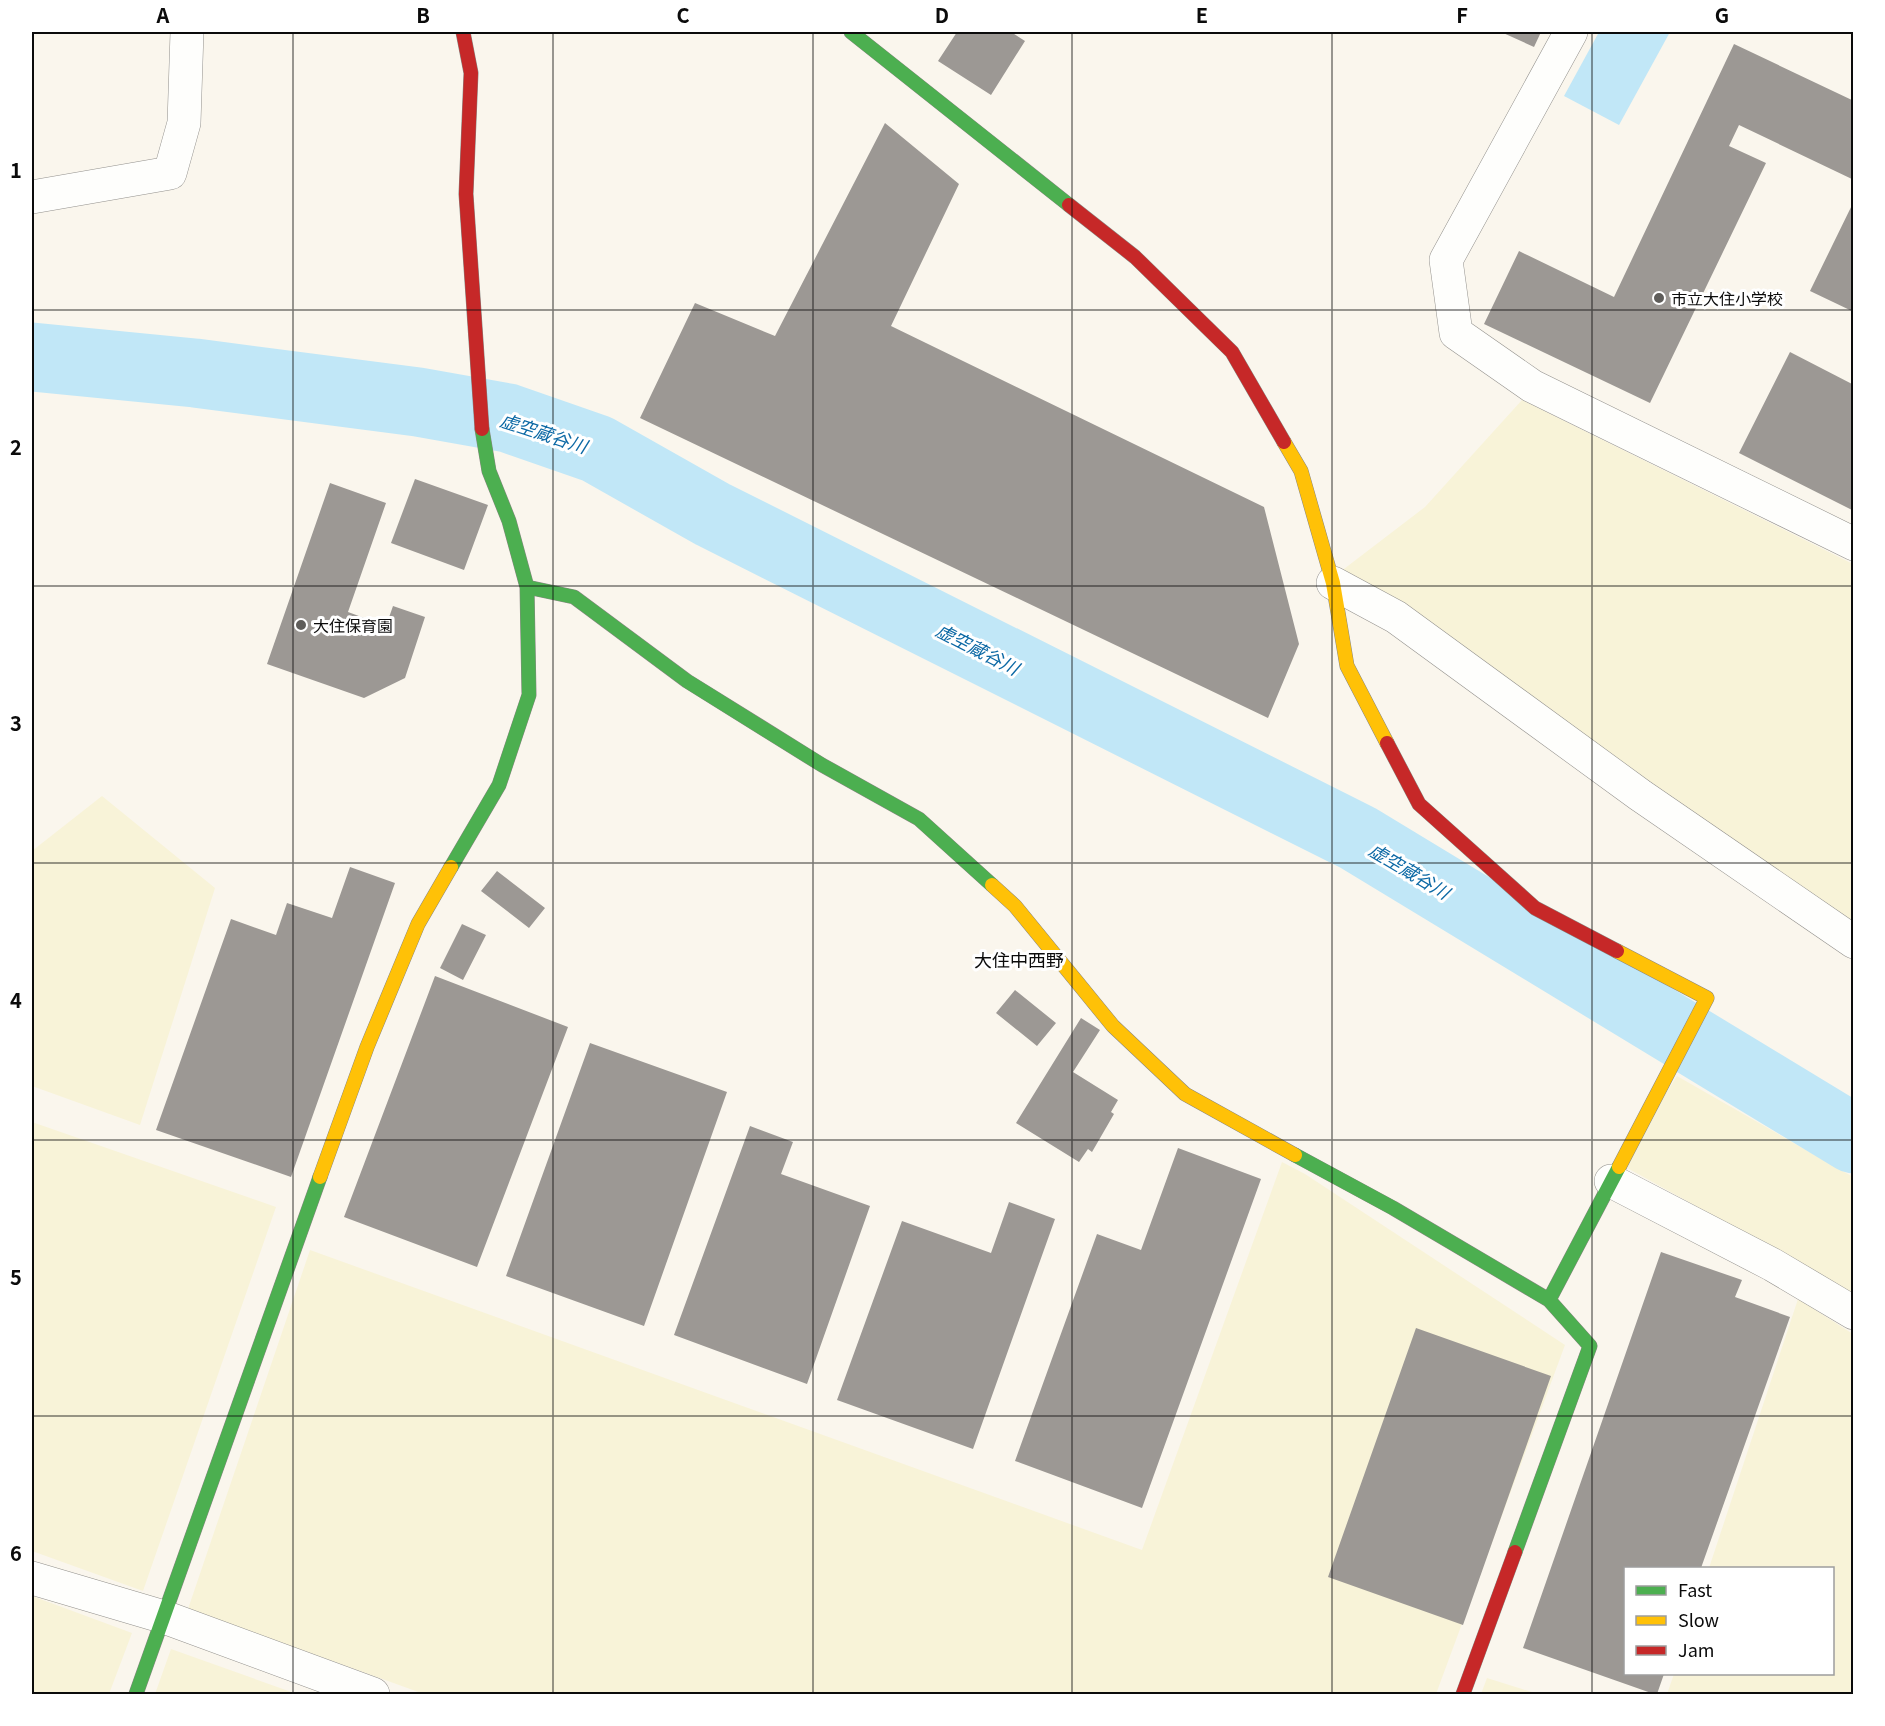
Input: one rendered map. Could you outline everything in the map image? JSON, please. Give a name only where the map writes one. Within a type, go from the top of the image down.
[{"type":"street","points":[[32,196],[170,173],[184,123],[187,32]]},
{"type":"street","points":[[136,1695],[367,1047],[418,924],[500,785],[529,694],[527,587],[509,521],[489,471],[484,449],[477,376],[466,194],[471,73],[463,32]]},
{"type":"street","points":[[851,32],[1135,257],[1232,352],[1301,471],[1333,584],[1347,666],[1419,804],[1535,908],[1707,998],[1549,1300]]},
{"type":"street","points":[[1571,32],[1446,260],[1456,333],[1532,386],[1854,544]]},
{"type":"street","points":[[1333,584],[1396,617],[1640,795],[1854,942]]},
{"type":"street","points":[[527,587],[574,597],[687,681],[822,765],[919,819],[1015,906],[1113,1026],[1185,1094],[1393,1208],[1549,1300],[1590,1346],[1463,1695]]},
{"type":"street","points":[[1611,1182],[1773,1265],[1854,1313]]},
{"type":"street","points":[[32,1578],[164,1617],[373,1695]]},
{"type":"shaded area","points":[[1522,400],[1853,564],[1853,930],[1340,572],[1425,507]]},
{"type":"shaded area","points":[[102,796],[215,888],[140,1125],[32,1086],[32,851]]},
{"type":"shaded area","points":[[1677,1076],[1853,1177],[1853,1301],[1761,1242],[1620,1164]]},
{"type":"shaded area","points":[[32,1122],[276,1207],[143,1591],[32,1551]]},
{"type":"shaded area","points":[[1282,1162],[1305,1174],[1565,1345],[1436,1694],[424,1694],[188,1609],[310,1250],[1142,1550]]},
{"type":"shaded area","points":[[1798,1299],[1853,1334],[1853,1694],[1667,1694],[1674,1675],[1834,1675],[1834,1567],[1709,1567]]},
{"type":"shaded area","points":[[32,1596],[132,1633],[109,1694],[32,1694]]},
{"type":"shaded area","points":[[171,1649],[297,1694],[155,1694]]},
{"type":"shaded area","points":[[1487,1678],[1538,1694],[1481,1694]]},
{"type":"water","points":[[1599,32],[1670,32],[1619,125],[1564,96]]},
{"type":"building","points":[[957,32],[1011,32],[1025,41],[991,95],[938,61]]},
{"type":"building","points":[[1501,32],[1541,32],[1534,47]]},
{"type":"building","points":[[1734,44],[1854,101],[1854,180],[1739,125],[1729,146],[1766,163],[1650,403],[1484,324],[1519,251],[1614,297]]},
{"type":"building","points":[[885,123],[959,184],[891,326],[1264,507],[1299,644],[1268,718],[640,418],[695,303],[775,336]]},
{"type":"building","points":[[1854,201],[1854,312],[1810,291]]},
{"type":"building","points":[[1790,352],[1854,385],[1854,511],[1739,453]]},
{"type":"building","points":[[415,479],[488,505],[464,570],[391,543]]},
{"type":"building","points":[[330,483],[386,503],[348,612],[386,626],[393,606],[425,617],[405,678],[364,698],[267,664]]},
{"type":"building","points":[[350,867],[395,883],[291,1177],[156,1130],[231,919],[276,935],[287,903],[332,918]]},
{"type":"building","points":[[497,871],[545,908],[529,928],[481,891]]},
{"type":"building","points":[[462,924],[486,935],[463,980],[440,968]]},
{"type":"building","points":[[435,976],[568,1027],[477,1267],[344,1217]]},
{"type":"building","points":[[1015,990],[1056,1023],[1037,1046],[996,1013]]},
{"type":"building","points":[[1081,1018],[1100,1030],[1073,1072],[1118,1100],[1111,1112],[1114,1114],[1092,1152],[1088,1149],[1079,1162],[1016,1123]]},
{"type":"building","points":[[590,1043],[727,1092],[644,1326],[506,1276]]},
{"type":"building","points":[[750,1126],[793,1142],[781,1174],[870,1206],[807,1384],[674,1335]]},
{"type":"building","points":[[1178,1148],[1261,1179],[1142,1508],[1015,1461],[1097,1234],[1141,1250]]},
{"type":"building","points":[[1009,1202],[1055,1219],[973,1449],[837,1400],[902,1221],[991,1253]]},
{"type":"building","points":[[1661,1252],[1742,1280],[1735,1297],[1790,1317],[1701,1567],[1624,1567],[1624,1675],[1664,1675],[1657,1694],[1523,1648]]},
{"type":"building","points":[[1416,1328],[1551,1376],[1463,1625],[1328,1577]]},
{"type":"waterway","name":"虚空蔵谷川","points":[[32,357],[195,373],[418,402],[508,418],[597,449],[712,514],[1358,838],[1854,1139]]},
{"type":"traffic: fast","points":[[851,32],[1069,205]]},
{"type":"traffic: fast","points":[[451,867],[499,785],[529,695],[527,587],[509,521],[489,471],[482,429]]},
{"type":"traffic: fast","points":[[527,587],[574,597],[687,681],[822,765],[919,819],[992,885]]},
{"type":"traffic: fast","points":[[1295,1155],[1393,1208],[1549,1300],[1590,1346],[1515,1552]]},
{"type":"traffic: fast","points":[[1549,1300],[1619,1167]]},
{"type":"traffic: fast","points":[[136,1694],[320,1177]]},
{"type":"traffic: slow","points":[[1284,442],[1301,471],[1333,583],[1347,666],[1387,743]]},
{"type":"traffic: slow","points":[[320,1177],[367,1047],[418,924],[451,867]]},
{"type":"traffic: slow","points":[[992,885],[1015,906],[1113,1026],[1185,1094],[1295,1155]]},
{"type":"traffic: slow","points":[[1617,951],[1707,998],[1619,1167]]},
{"type":"traffic: jam","points":[[463,32],[471,73],[466,194],[482,429]]},
{"type":"traffic: jam","points":[[1069,205],[1135,257],[1232,352],[1284,442]]},
{"type":"traffic: jam","points":[[1387,743],[1419,804],[1535,908],[1617,951]]},
{"type":"traffic: jam","points":[[1463,1694],[1515,1552]]},
{"type":"place","name":"市立大住小学校","points":[[1659,298]]},
{"type":"place","name":"大住保育園","points":[[301,625]]},
{"type":"district","name":"大住中西野","points":[[1019,959]]}]
